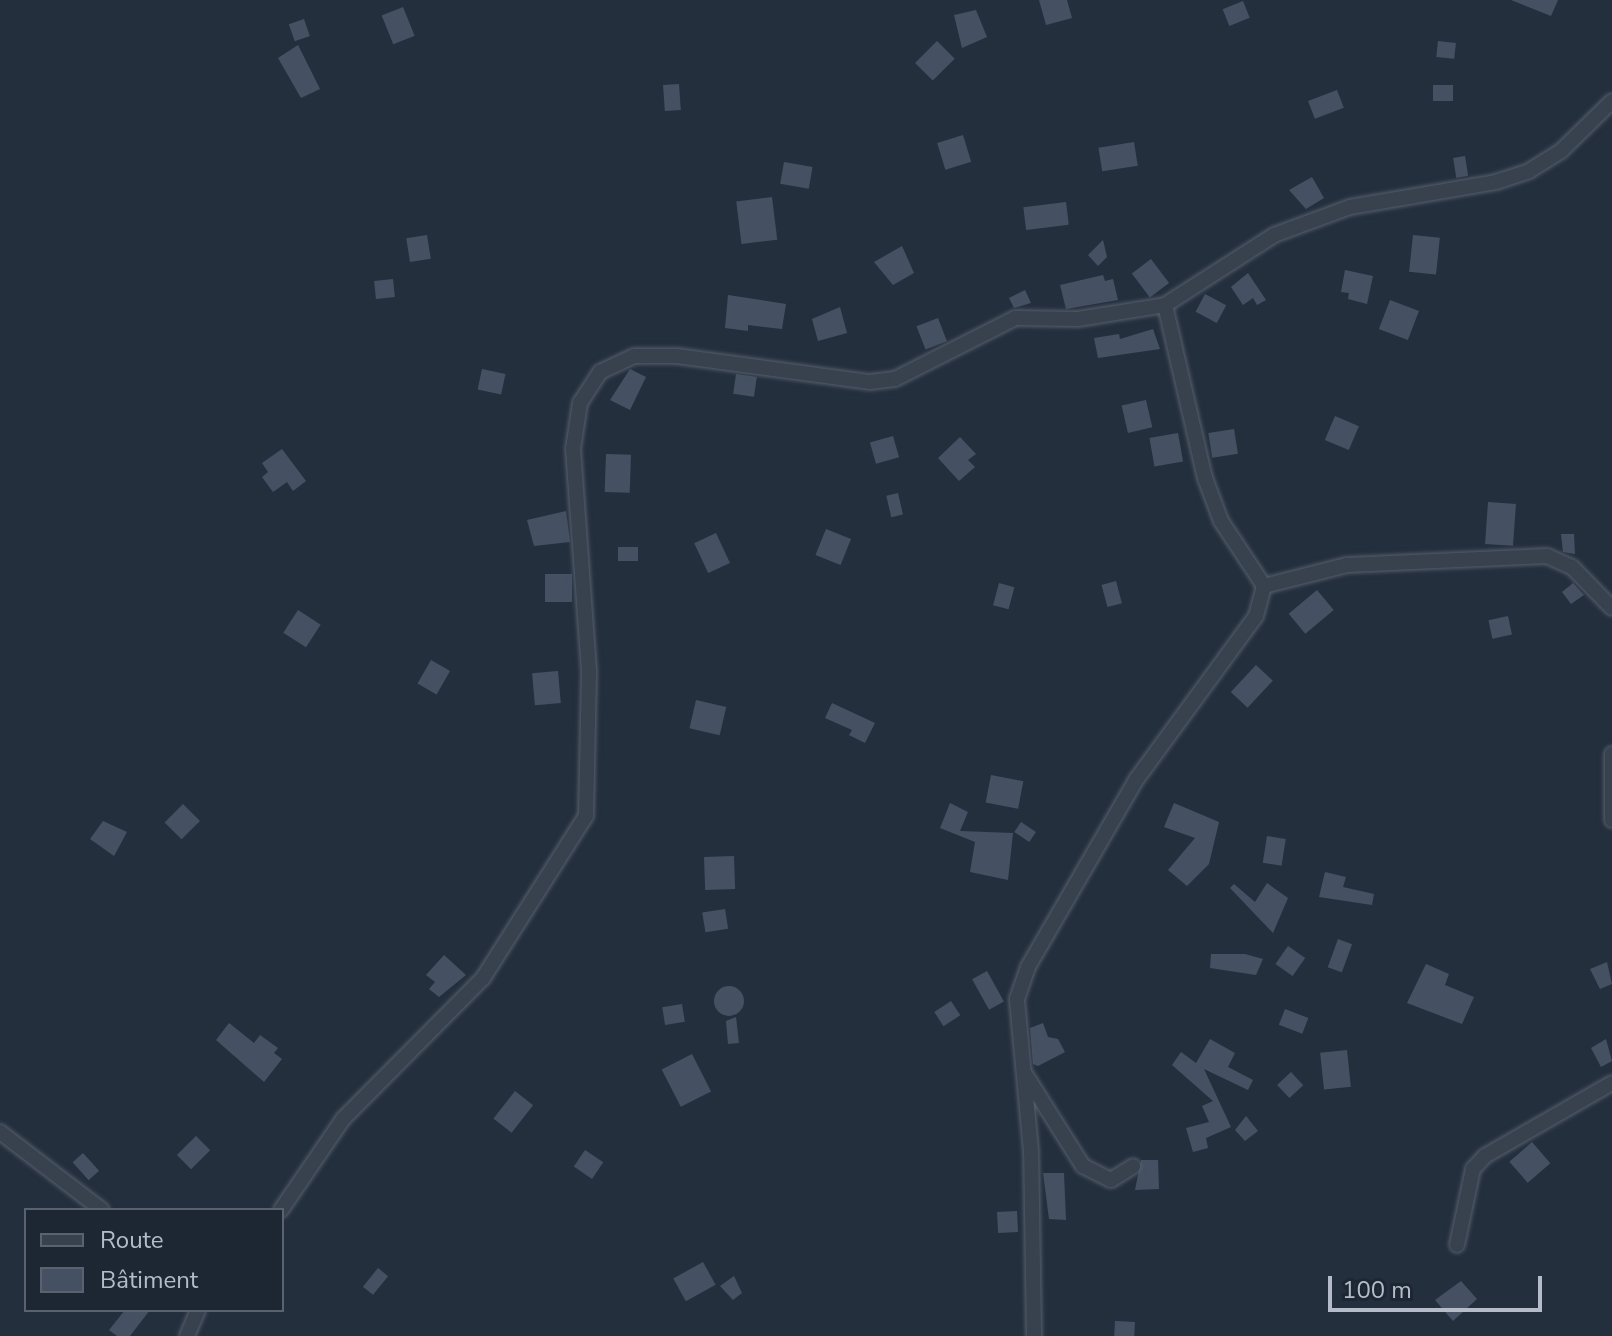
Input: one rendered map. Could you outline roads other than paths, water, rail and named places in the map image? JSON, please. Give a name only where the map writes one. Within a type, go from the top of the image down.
[{"type":"street","points":[[282,1208],[343,1119],[483,978],[586,816],[589,671],[573,449],[580,403],[600,372],[635,356],[677,356],[883,380],[915,373],[1015,318],[1078,319],[1165,305],[1274,235],[1316,219],[1363,204],[1446,192],[1529,171],[1561,151],[1612,101]]},
{"type":"street","points":[[1034,1336],[1031,1151],[1017,999],[1028,967],[1136,780],[1256,616],[1264,586],[1221,521],[1205,478],[1165,305]]},
{"type":"street","points":[[1264,586],[1347,565],[1547,556],[1572,567],[1612,608]]},
{"type":"street","points":[[1612,754],[1612,820]]},
{"type":"street","points":[[1021,1067],[1083,1166],[1111,1180],[1133,1166]]},
{"type":"street","points":[[1457,1245],[1473,1169],[1485,1156],[1612,1083]]},
{"type":"street","points":[[0,1132],[99,1208]]},
{"type":"street","points":[[187,1336],[197,1312]]}]
